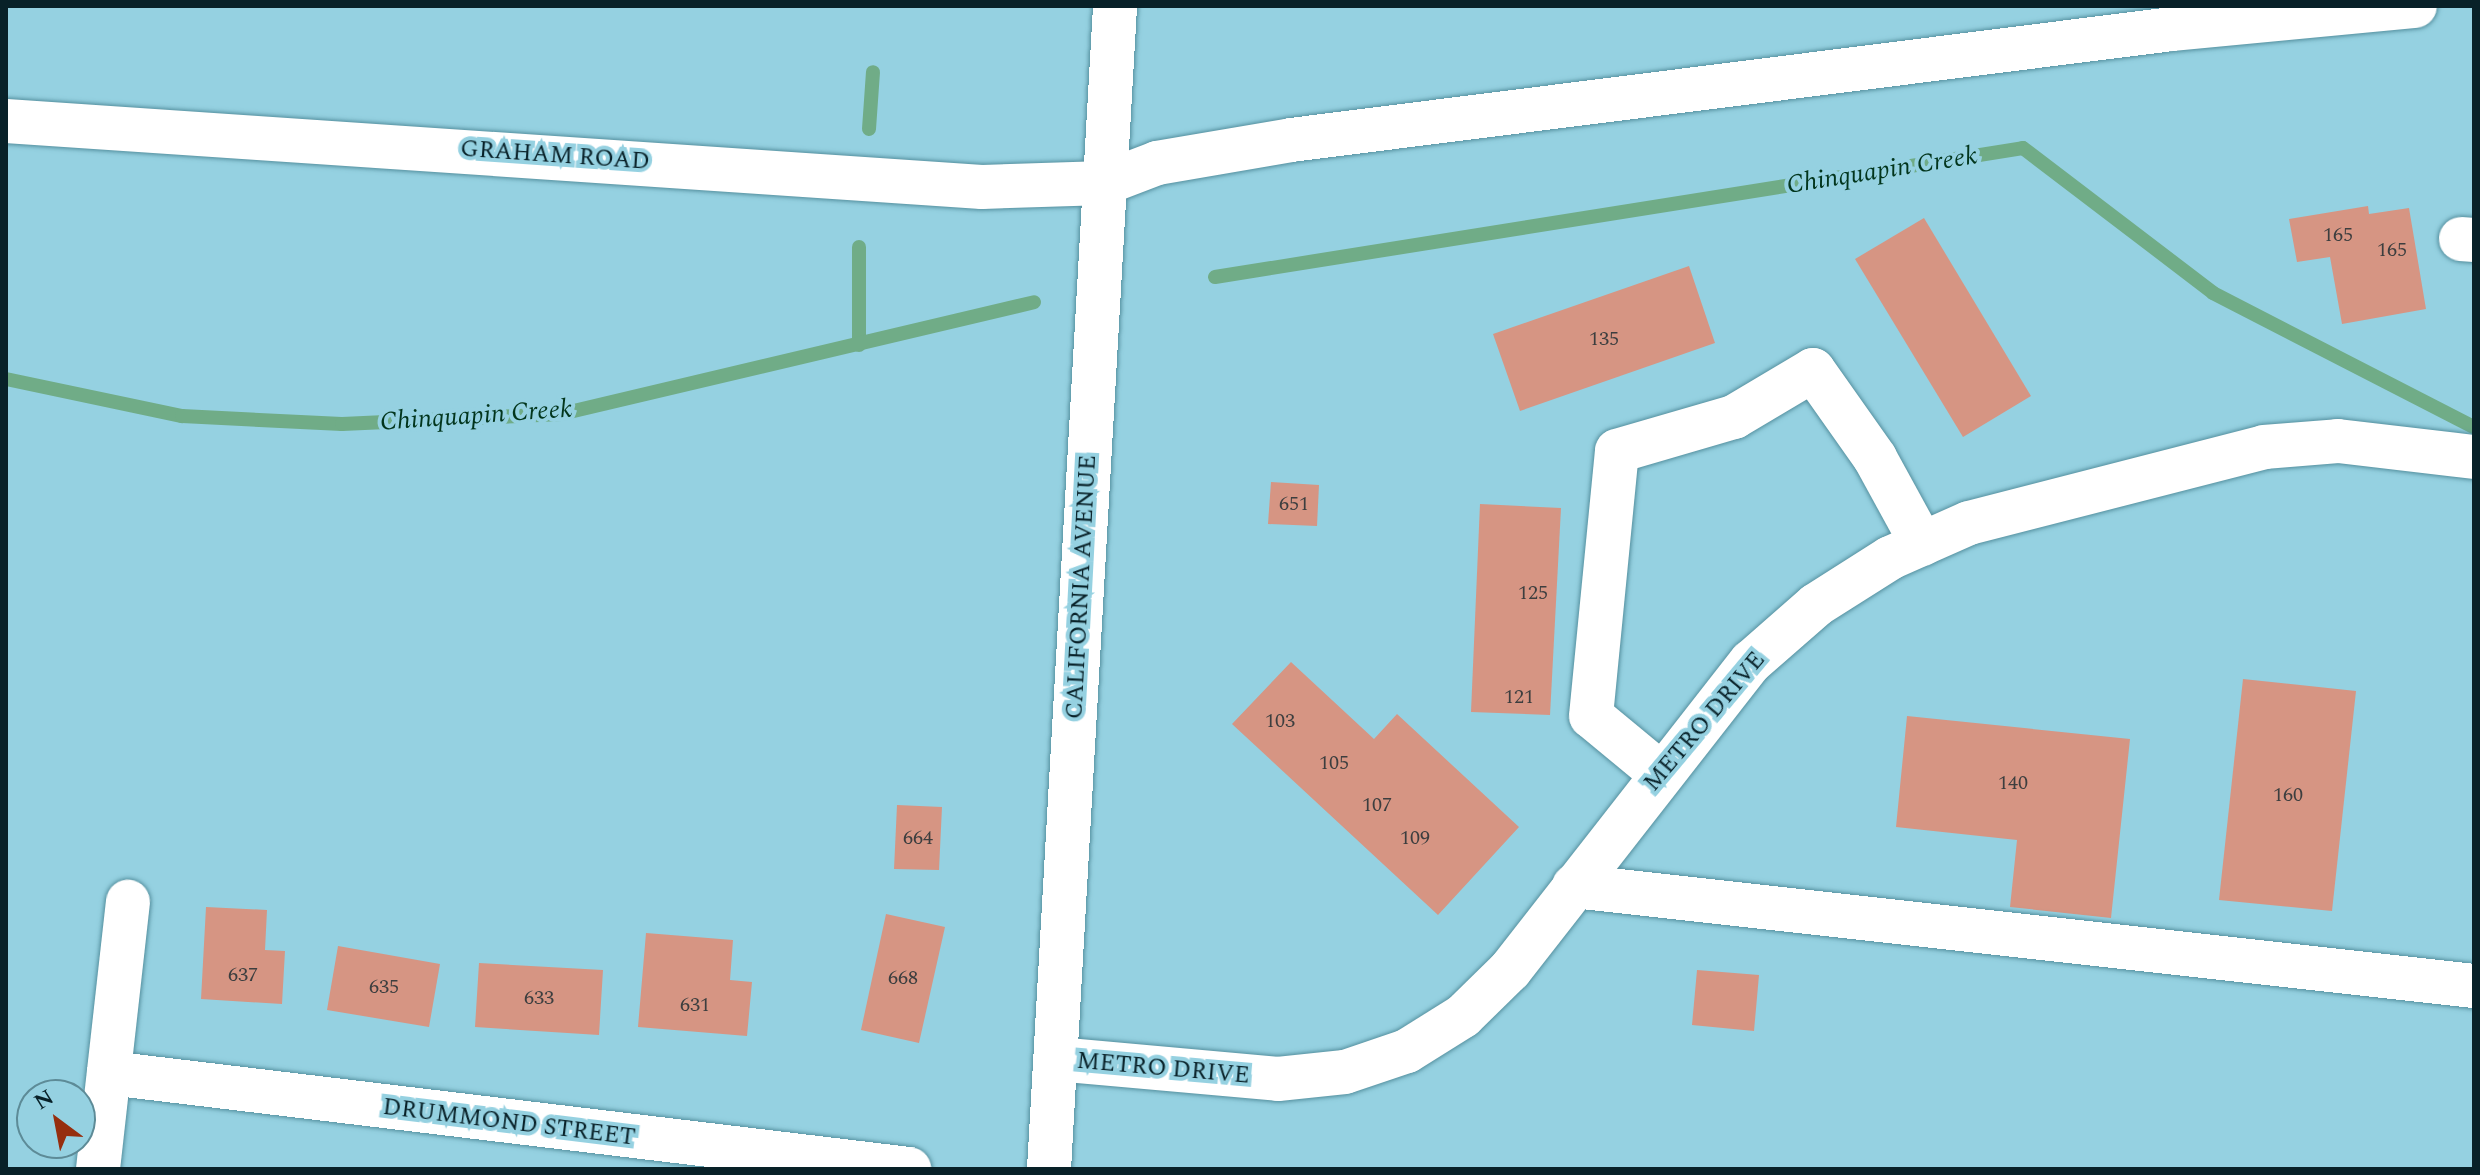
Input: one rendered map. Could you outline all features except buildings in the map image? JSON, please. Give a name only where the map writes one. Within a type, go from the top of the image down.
[{"type":"main road","name":"CALIFORNIA AVENUE","points":[[1049,1169],[1105,183],[1105,138],[1115,6]]},
{"type":"main road","name":"GRAHAM ROAD","points":[[6,121],[982,187],[1105,183],[1157,163],[1291,140],[2172,29],[2415,6]]},
{"type":"main road","points":[[1660,773],[1591,716],[1617,451],[1734,417],[1813,370],[1875,458],[1922,544]]},
{"type":"main road","name":"METRO DRIVE","points":[[1056,1059],[1278,1079],[1370,1064],[1407,1051],[1463,1016],[1510,970],[1660,773],[1751,662],[1794,624],[1922,544],[1984,519],[2264,447],[2338,441],[2474,457]]},
{"type":"main road","points":[[1574,886],[2474,986]]},
{"type":"main road","points":[[98,1169],[128,902]]},
{"type":"main road","name":"DRUMMOND STREET","points":[[109,1073],[909,1169]]},
{"type":"waterway","points":[[869,129],[873,72]]},
{"type":"waterway","name":"Chinquapin Creek","points":[[1215,277],[2023,148],[2213,293],[2474,427]]},
{"type":"waterway","points":[[859,247],[859,345]]},
{"type":"waterway","name":"Chinquapin Creek","points":[[6,379],[182,416],[342,424],[561,414],[1034,302]]}]
